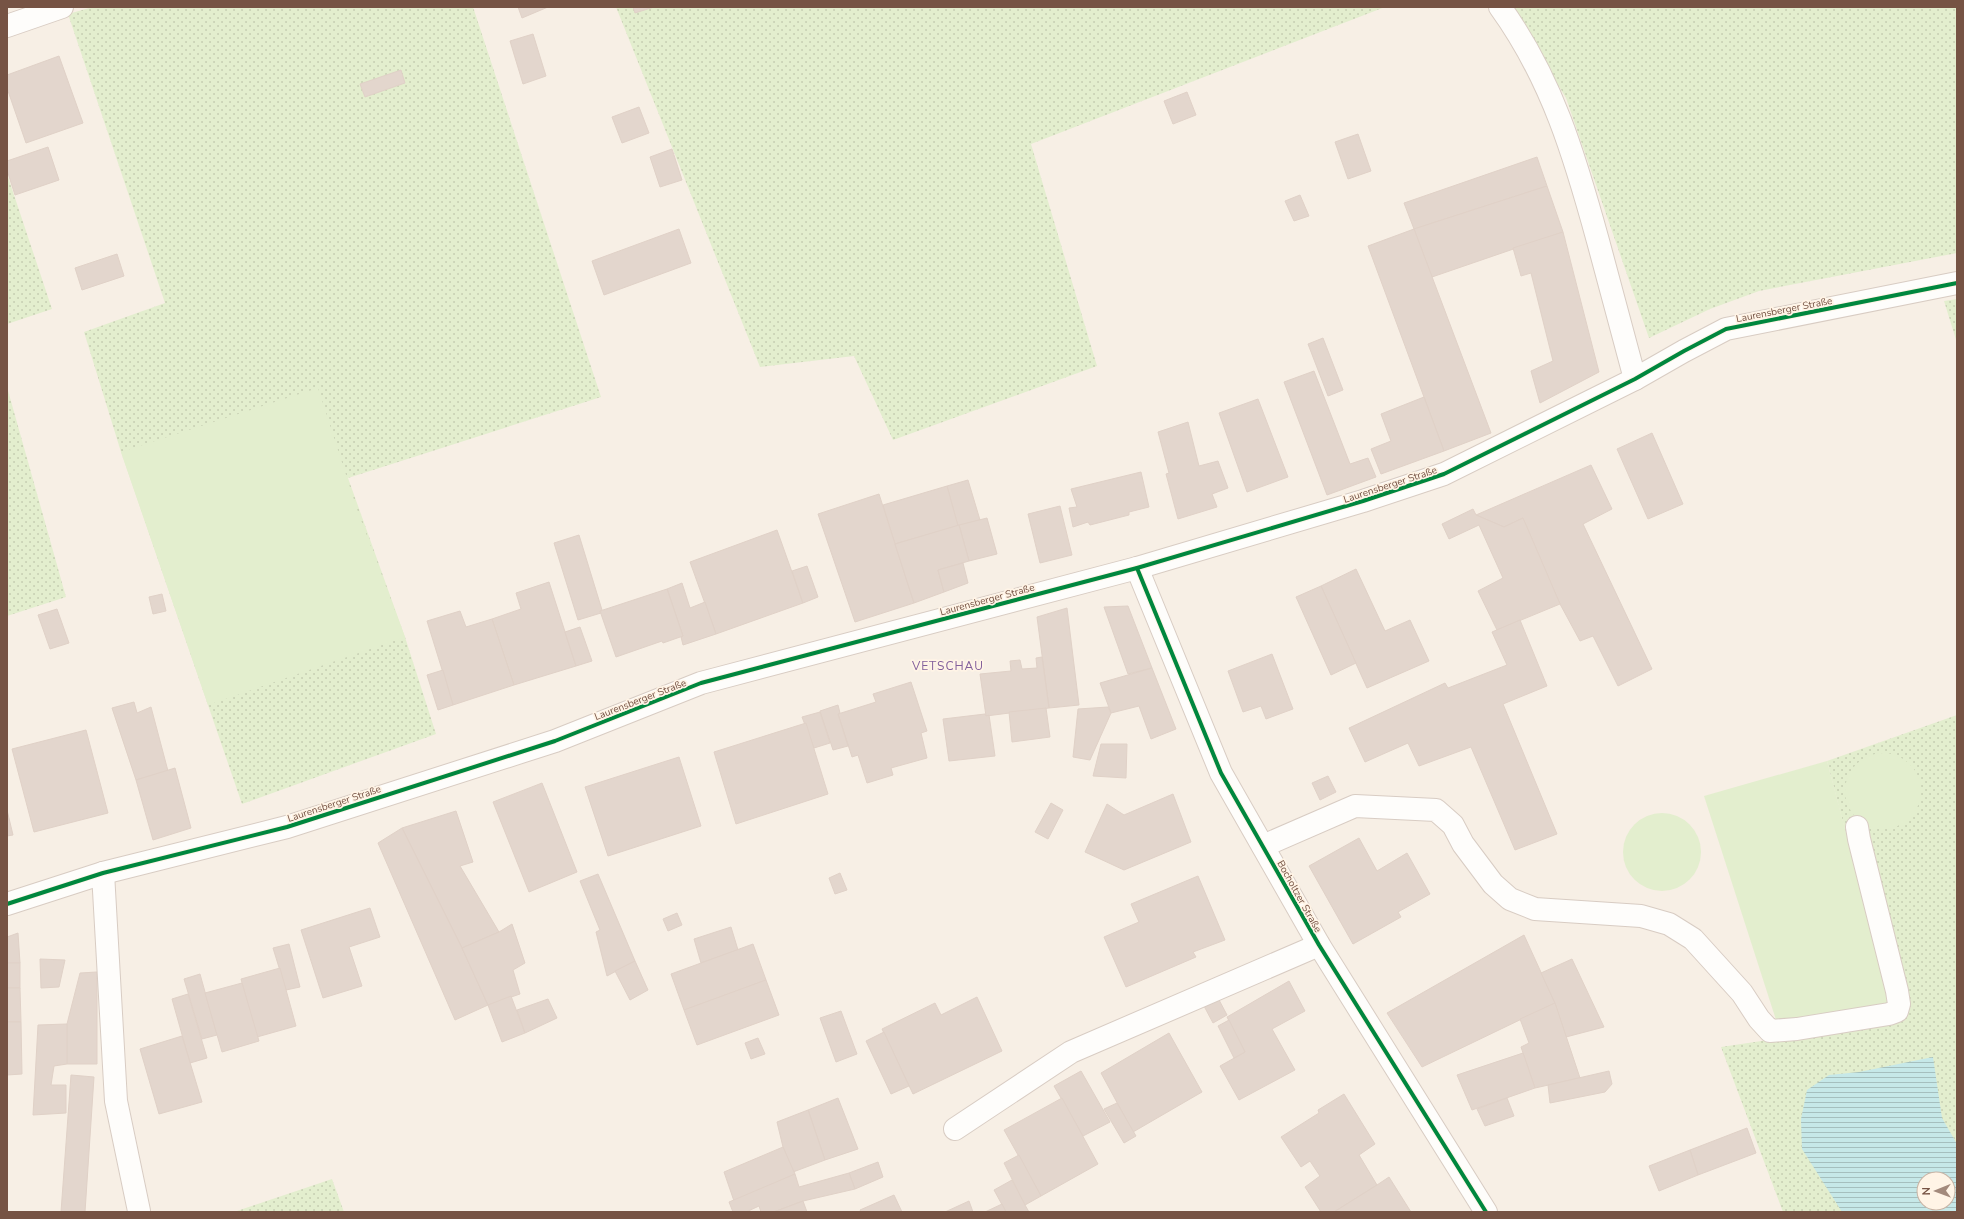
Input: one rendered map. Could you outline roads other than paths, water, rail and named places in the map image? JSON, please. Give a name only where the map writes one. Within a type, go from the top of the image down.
[{"type":"street","points":[[7,26],[62,7]]},
{"type":"street","points":[[1500,7],[1512,24],[1542,75],[1562,125],[1577,168],[1635,379]]},
{"type":"street","name":"Laurensberger Straße","points":[[7,904],[103,873],[294,824],[555,740],[701,683],[1137,568],[1284,526],[1444,474],[1635,379],[1726,329],[1957,283]]},
{"type":"street","name":"Bocholtzer Straße","points":[[1137,568],[1220,773],[1319,945],[1486,1212]]},
{"type":"street","points":[[1263,846],[1355,806],[1436,810],[1452,825],[1463,844],[1493,884],[1510,899],[1535,909],[1641,916],[1669,924],[1693,939],[1742,993],[1759,1019],[1770,1031],[1832,1023],[1889,1014],[1897,1011],[1899,1004],[1897,991],[1857,827]]},
{"type":"street","points":[[103,873],[116,1101],[139,1211]]},
{"type":"street","points":[[955,1129],[1071,1052],[1319,945]]},
{"type":"water","points":[[1933,1057],[1942,1118],[1957,1144],[1957,1212],[1842,1212],[1802,1149],[1801,1119],[1807,1090],[1829,1075],[1859,1072]]},
{"type":"district","name":"VETSCHAU","points":[[948,666]]}]
